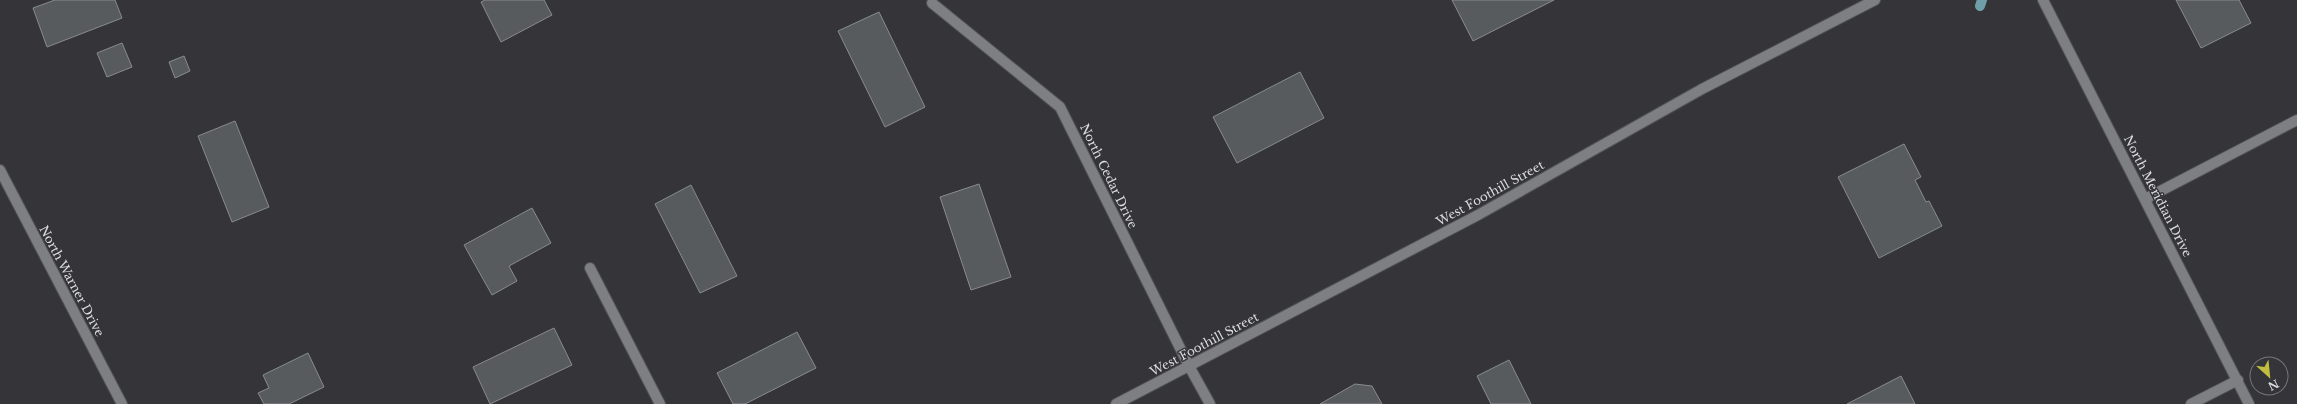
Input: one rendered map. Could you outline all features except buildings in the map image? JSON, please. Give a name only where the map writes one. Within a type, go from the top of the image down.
[{"type":"street","name":"West Foothill Street","points":[[1116,404],[1478,215],[1702,89],[1875,0]]},
{"type":"street","name":"North Meridian Drive","points":[[2043,0],[2249,404]]},
{"type":"street","name":"North Cedar Drive","points":[[932,3],[1060,107],[1189,366],[1210,404]]},
{"type":"street","points":[[2145,199],[2297,120]]},
{"type":"street","name":"North Warner Drive","points":[[0,170],[122,404]]},
{"type":"street","points":[[590,268],[660,404]]},
{"type":"street","points":[[2191,404],[2238,380]]},
{"type":"waterway","points":[[1980,6],[1982,0]]}]
